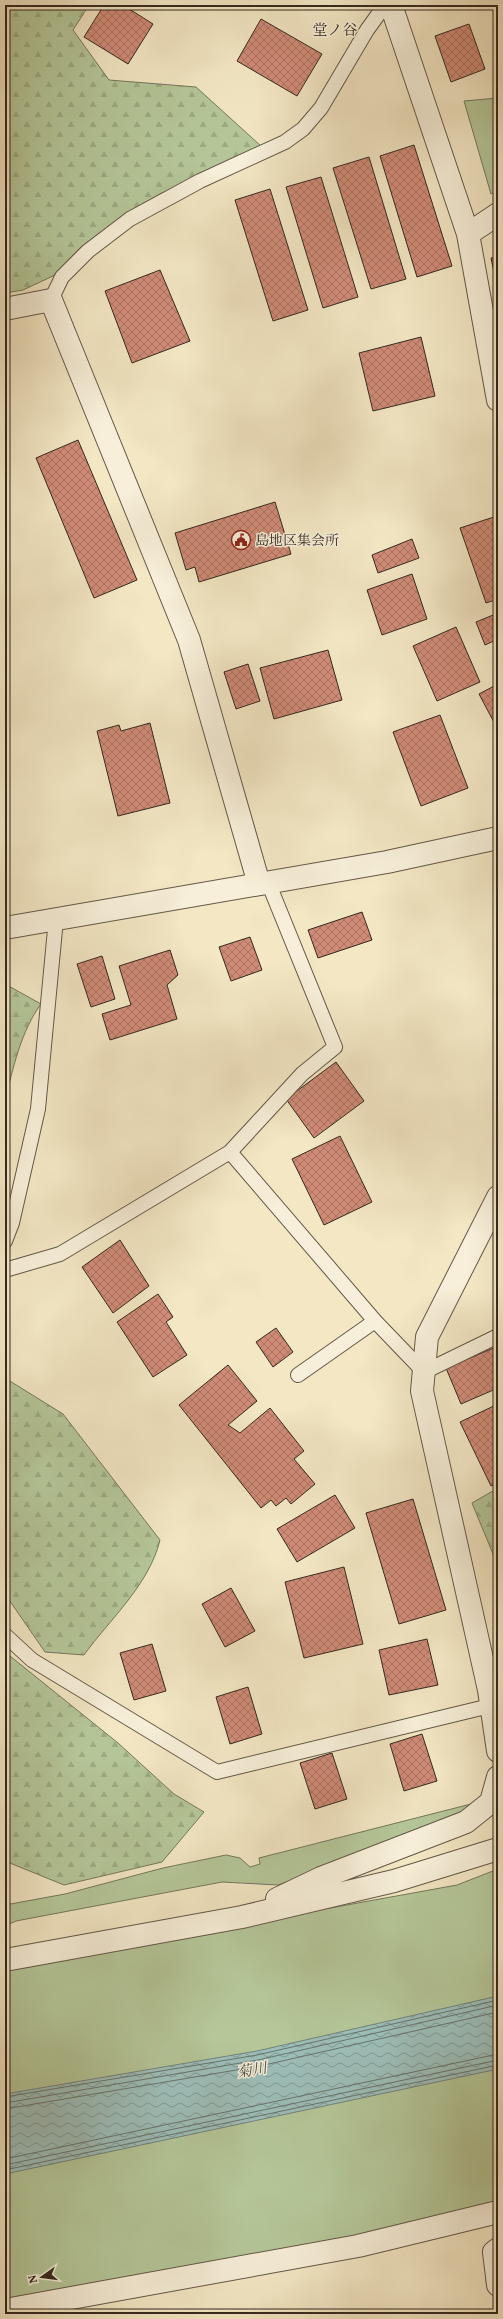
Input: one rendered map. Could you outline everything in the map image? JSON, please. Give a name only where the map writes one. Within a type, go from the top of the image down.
[{"type":"street","points":[[391,5],[468,234],[498,400]]},
{"type":"street","points":[[468,234],[498,214]]},
{"type":"street","points":[[5,309],[51,300],[189,640],[264,883]]},
{"type":"street","points":[[5,928],[387,862],[498,838]]},
{"type":"street","points":[[498,1197],[427,1338],[422,1391],[495,1704],[498,1751]]},
{"type":"street","points":[[242,1916],[321,1878],[466,1822],[491,1802],[498,1777]]},
{"type":"street","points":[[5,1960],[242,1916],[394,1881],[498,1849]]},
{"type":"street","points":[[5,2310],[358,2246],[498,2212]]},
{"type":"street","points":[[498,2249],[494,2252],[498,2285]]},
{"type":"lane","points":[[51,300],[62,277],[88,251],[130,219],[200,181],[279,146],[303,128],[321,108],[367,30],[385,5]]},
{"type":"lane","points":[[5,1270],[60,1254],[230,1152],[302,1074],[335,1047],[264,883]]},
{"type":"lane","points":[[5,1241],[12,1223],[38,1109],[56,919]]},
{"type":"lane","points":[[230,1152],[376,1321],[424,1372],[498,1336]]},
{"type":"lane","points":[[298,1375],[376,1321]]},
{"type":"lane","points":[[5,1635],[32,1660],[217,1772],[495,1704]]},
{"type":"green space","points":[[5,5],[89,5],[73,30],[109,80],[196,87],[261,146],[160,194],[126,213],[81,247],[53,276],[23,290],[5,293]]},
{"type":"green space","points":[[498,98],[498,190],[491,194],[464,101]]},
{"type":"green space","points":[[5,984],[41,1004],[28,1026],[18,1050],[5,1101]]},
{"type":"green space","points":[[5,1378],[63,1414],[160,1540],[155,1556],[138,1587],[84,1655],[45,1652],[5,1594]]},
{"type":"green space","points":[[498,1488],[498,1566],[472,1503]]},
{"type":"green space","points":[[5,1652],[118,1743],[174,1794],[204,1812],[162,1862],[64,1885],[5,1861]]},
{"type":"green space","points":[[471,1804],[454,1821],[278,1885],[222,1882],[16,1921],[5,1926],[5,1905],[65,1894],[163,1868],[226,1855],[240,1858],[250,1867],[260,1864],[259,1858]]},
{"type":"green space","points":[[498,1869],[498,2208],[5,2306],[5,1967],[457,1885]]},
{"type":"water","name":"菊川","points":[[498,1996],[498,2069],[5,2174],[5,2094],[257,2051]]},
{"type":"building","points":[[104,5],[123,5],[153,24],[128,64],[84,37]]},
{"type":"building","points":[[261,19],[322,54],[297,96],[237,61]]},
{"type":"building","points":[[469,24],[485,69],[451,82],[435,36]]},
{"type":"building","points":[[414,145],[452,266],[417,277],[380,156]]},
{"type":"building","points":[[369,157],[406,279],[371,289],[333,168]]},
{"type":"building","points":[[321,177],[358,297],[323,308],[286,187]]},
{"type":"building","points":[[270,189],[308,310],[273,321],[235,200]]},
{"type":"building","points":[[498,257],[498,292],[491,258]]},
{"type":"building","points":[[160,270],[190,341],[132,363],[105,291]]},
{"type":"building","points":[[421,337],[435,396],[373,411],[359,353]]},
{"type":"building","points":[[78,440],[137,580],[94,598],[36,458]]},
{"type":"building","points":[[275,502],[291,554],[199,582],[195,567],[186,570],[175,533]]},
{"type":"building","points":[[497,516],[498,599],[486,603],[460,528]]},
{"type":"building","points":[[412,539],[419,558],[378,573],[372,555]]},
{"type":"building","points":[[412,574],[427,619],[382,635],[367,590]]},
{"type":"building","points":[[498,613],[498,639],[485,645],[476,622]]},
{"type":"building","points":[[456,627],[480,682],[437,701],[413,646]]},
{"type":"building","points":[[328,650],[342,700],[274,719],[260,668]]},
{"type":"building","points":[[248,664],[260,701],[236,709],[224,672]]},
{"type":"building","points":[[498,684],[498,727],[497,728],[479,694]]},
{"type":"building","points":[[440,715],[468,788],[421,806],[393,732]]},
{"type":"building","points":[[150,723],[170,803],[118,816],[97,731],[119,725],[121,731]]},
{"type":"building","points":[[362,912],[372,940],[318,958],[308,930]]},
{"type":"building","points":[[250,937],[262,970],[231,981],[219,947]]},
{"type":"building","points":[[170,950],[178,975],[167,985],[177,1019],[110,1040],[102,1014],[131,1005],[119,966]]},
{"type":"building","points":[[102,956],[115,999],[91,1007],[77,964]]},
{"type":"building","points":[[336,1062],[364,1101],[314,1138],[286,1099]]},
{"type":"building","points":[[340,1136],[372,1202],[324,1225],[292,1159]]},
{"type":"building","points":[[120,1240],[149,1286],[113,1313],[82,1267]]},
{"type":"building","points":[[158,1294],[173,1317],[166,1322],[187,1355],[153,1377],[117,1322]]},
{"type":"building","points":[[276,1328],[293,1352],[273,1367],[256,1342]]},
{"type":"building","points":[[496,1347],[498,1353],[498,1388],[461,1404],[446,1368]]},
{"type":"building","points":[[228,1365],[257,1401],[228,1425],[240,1433],[270,1408],[304,1451],[294,1459],[315,1484],[291,1504],[286,1498],[276,1506],[271,1500],[261,1508],[179,1405]]},
{"type":"building","points":[[498,1404],[498,1483],[491,1486],[460,1422]]},
{"type":"building","points":[[335,1495],[355,1528],[297,1562],[277,1529]]},
{"type":"building","points":[[413,1499],[446,1610],[399,1624],[366,1513]]},
{"type":"building","points":[[344,1567],[363,1644],[304,1658],[285,1582]]},
{"type":"building","points":[[231,1588],[255,1631],[225,1647],[202,1604]]},
{"type":"building","points":[[427,1639],[438,1685],[389,1695],[379,1650]]},
{"type":"building","points":[[152,1644],[166,1691],[134,1700],[120,1653]]},
{"type":"building","points":[[248,1687],[262,1734],[230,1744],[216,1697]]},
{"type":"building","points":[[422,1734],[437,1781],[404,1791],[390,1744]]},
{"type":"building","points":[[332,1753],[347,1799],[315,1809],[300,1763]]},
{"type":"place","name":"島地区集会所","points":[[241,540]]},
{"type":"district","name":"堂ノ谷","points":[[335,30]]}]
